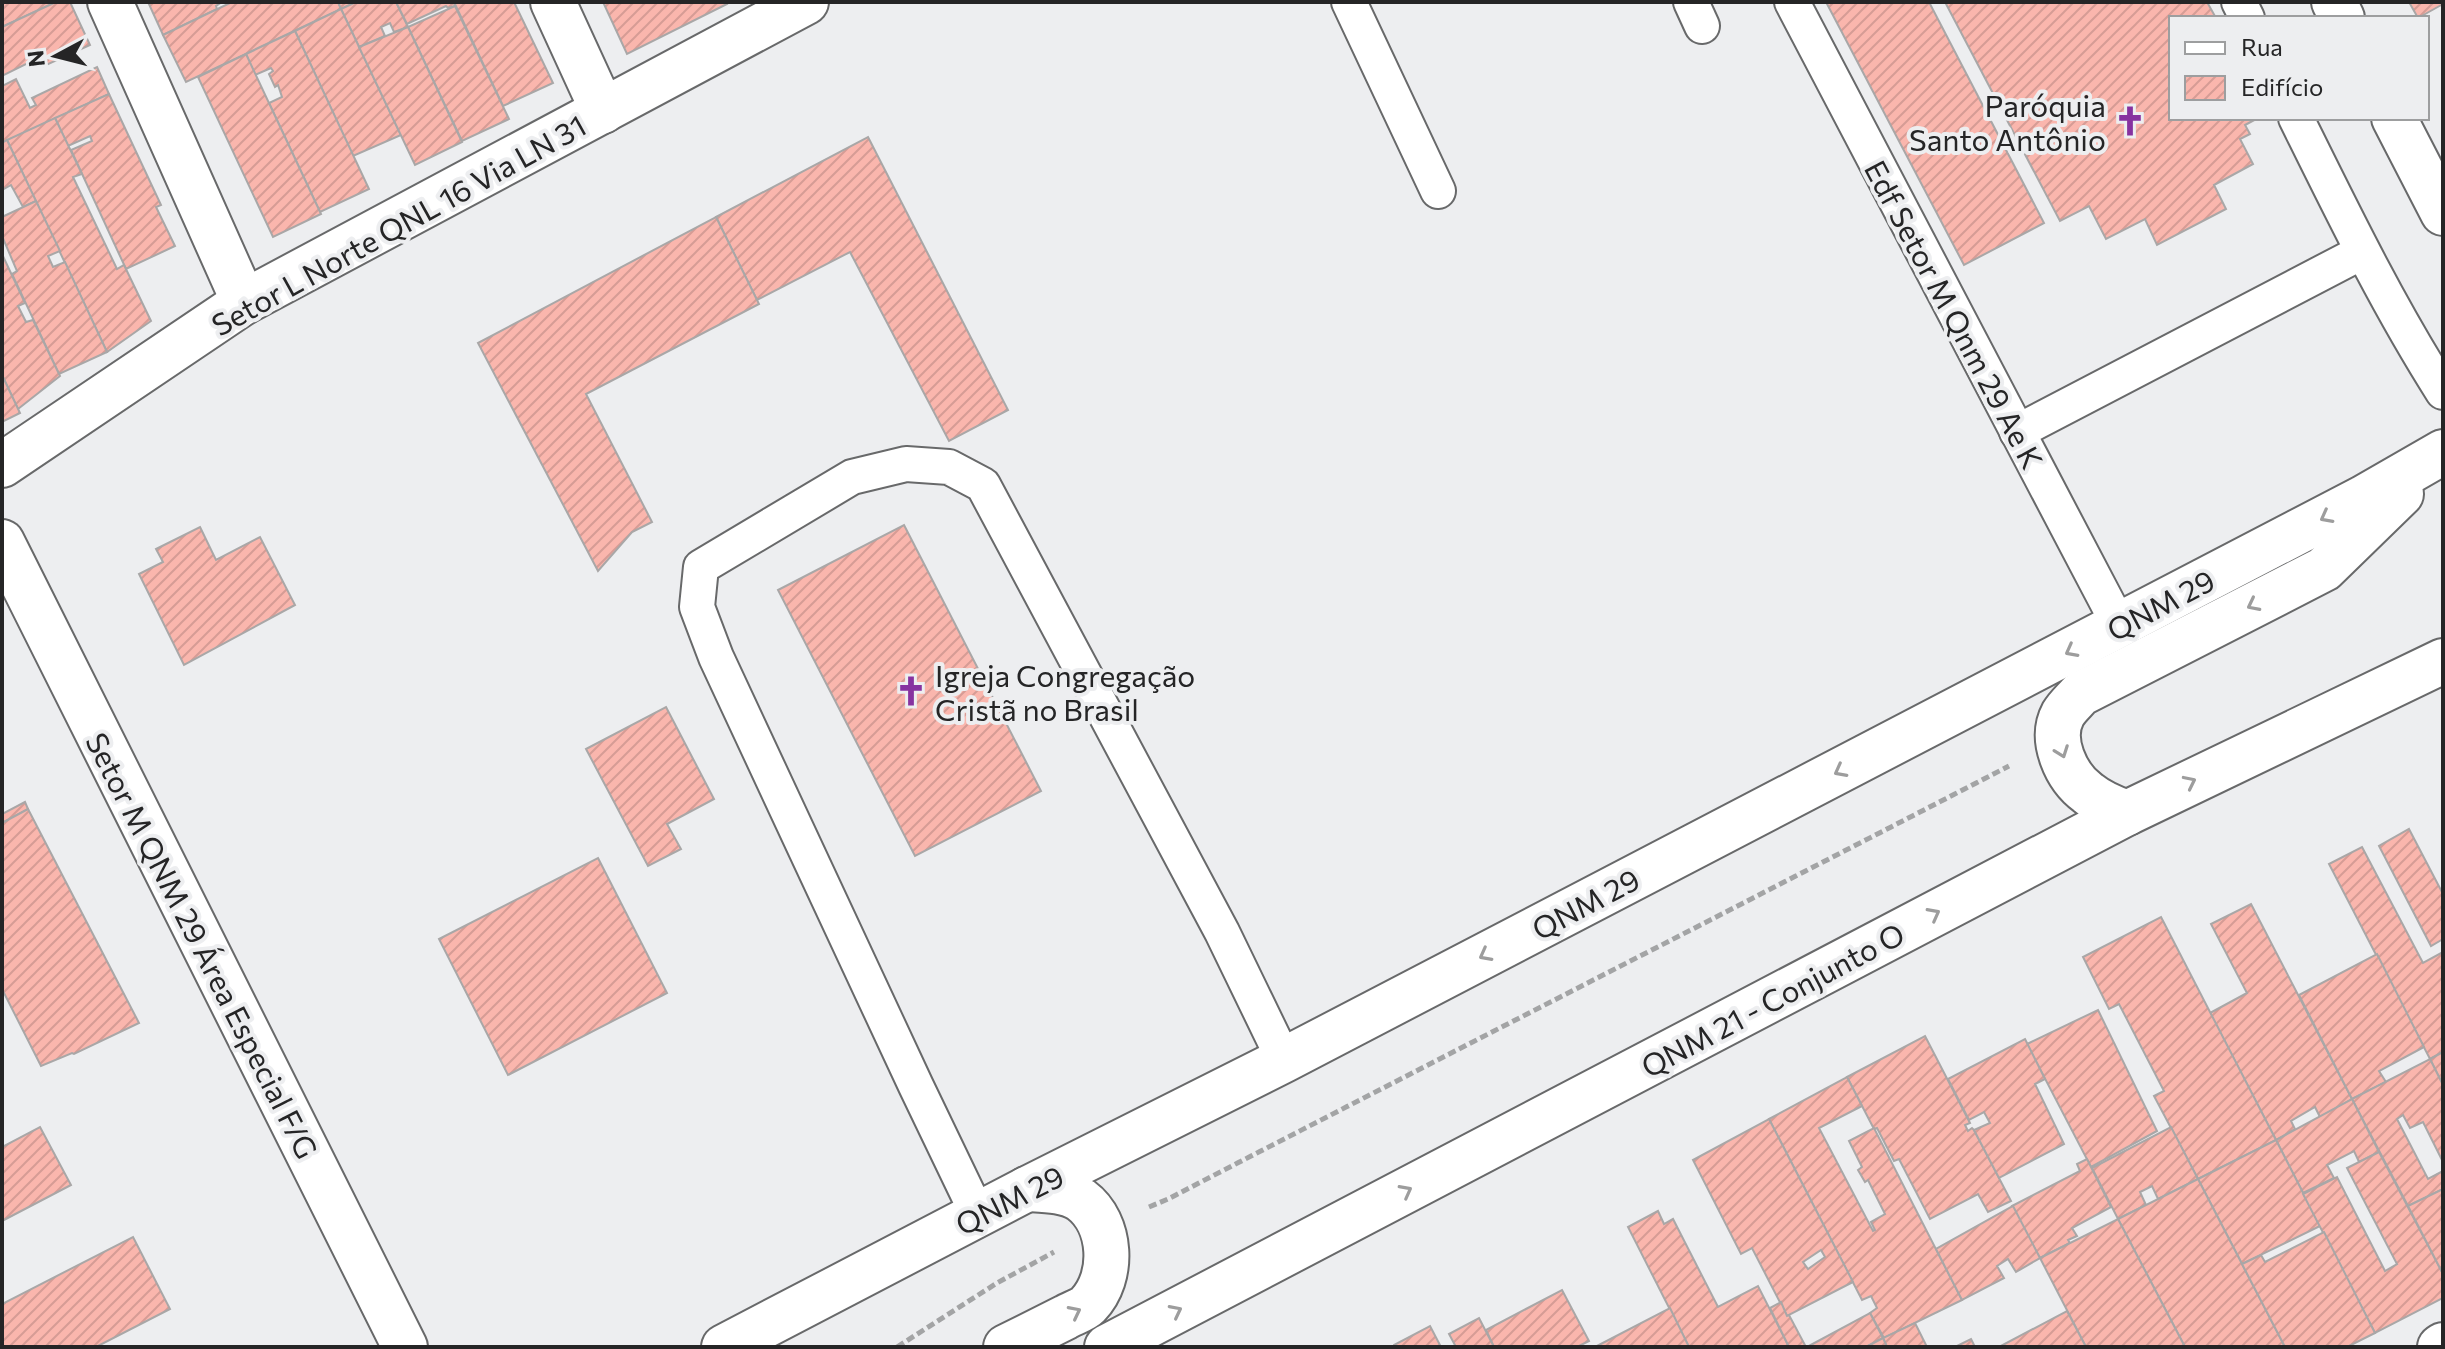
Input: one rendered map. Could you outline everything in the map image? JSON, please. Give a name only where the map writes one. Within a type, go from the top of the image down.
[{"type":"main road","points":[[110,2],[244,302]]},
{"type":"main road","points":[[553,2],[603,111]]},
{"type":"main road","name":"Setor L Norte QNL 16 Via LN 31","points":[[2,465],[244,302],[806,2]]},
{"type":"main road","points":[[2395,120],[2443,213]]},
{"type":"main road","points":[[2127,813],[2107,806],[2086,792],[2070,773],[2057,741],[2063,715],[2080,694],[2324,569],[2443,453]]},
{"type":"main road","name":"QNM 29","points":[[724,1347],[1027,1189],[1284,1060],[2363,498],[2443,453]]},
{"type":"main road","name":"Setor M QNM 29 Área Especial F/G","points":[[2,542],[405,1347]]},
{"type":"main road","name":"QNM 21 - Conjunto O","points":[[1107,1347],[2127,813],[2443,661]]},
{"type":"main road","points":[[1006,1347],[1087,1306],[1104,1277],[1106,1252],[1101,1227],[1090,1209],[1078,1198],[1055,1191],[1027,1189]]},
{"type":"lane","points":[[1349,2],[1438,191]]},
{"type":"lane","name":"Edf Setor M Qnm 29 Ae K","points":[[1792,2],[2119,625]]},
{"type":"lane","points":[[2297,120],[2362,252],[2411,342],[2443,392]]},
{"type":"lane","points":[[2017,432],[2362,252]]},
{"type":"lane","points":[[978,1215],[716,657],[697,607],[701,567],[852,477],[906,464],[949,467],[983,485],[1222,932],[1284,1060]]},
{"type":"path","points":[[897,1347],[997,1283],[1101,1227],[1168,1199],[2057,741]]},
{"type":"building","points":[[2,2],[56,2],[2,27]]},
{"type":"building","points":[[56,2],[70,2],[90,45],[44,66],[40,57],[2,76],[2,27]]},
{"type":"building","points":[[148,2],[222,2],[216,6],[217,9],[163,35]]},
{"type":"building","points":[[232,2],[338,2],[341,9],[186,82],[163,35]]},
{"type":"building","points":[[338,2],[356,2],[341,9]]},
{"type":"building","points":[[356,2],[396,2],[408,27],[394,32],[390,23],[381,27],[385,36],[359,47],[341,9]]},
{"type":"building","points":[[396,2],[454,2],[455,6],[446,6],[407,24]]},
{"type":"building","points":[[454,2],[514,2],[553,83],[503,106]]},
{"type":"building","points":[[603,2],[726,2],[727,4],[627,54]]},
{"type":"building","points":[[1826,2],[1929,2],[2044,223],[1964,265]]},
{"type":"building","name":"Paróquia Santo Antônio","points":[[1945,2],[2207,2],[2215,16],[2169,16],[2169,120],[2254,120],[2245,125],[2250,134],[2240,139],[2253,164],[2214,185],[2226,209],[2157,245],[2145,219],[2106,239],[2089,206],[2060,221]]},
{"type":"building","points":[[2409,2],[2443,2],[2422,16],[2417,16]]},
{"type":"building","points":[[455,6],[509,119],[462,141],[408,27]]},
{"type":"building","points":[[341,9],[401,135],[353,156],[295,31]]},
{"type":"building","points":[[408,27],[462,142],[415,165],[359,47]]},
{"type":"building","points":[[295,31],[369,189],[320,212],[269,103],[282,97],[278,85],[275,87],[269,74],[273,71],[271,68],[255,75],[246,54]]},
{"type":"building","points":[[246,54],[321,214],[273,237],[198,77]]},
{"type":"building","points":[[97,67],[109,94],[2,143],[2,86],[16,79],[30,108],[36,105],[32,98]]},
{"type":"building","points":[[109,94],[161,205],[156,207],[175,246],[126,269],[71,150],[92,141],[90,136],[68,146],[55,118]]},
{"type":"building","points":[[55,118],[82,174],[73,177],[117,269],[124,265],[151,321],[107,352],[7,140]]},
{"type":"building","points":[[868,137],[1008,410],[949,441],[850,252],[757,300],[716,217]]},
{"type":"building","points":[[7,140],[36,201],[23,207],[11,185],[2,190],[2,143]]},
{"type":"building","points":[[36,201],[60,251],[48,256],[53,267],[65,262],[107,352],[59,374],[12,274],[17,271],[2,236],[2,217]]},
{"type":"building","points":[[716,217],[759,304],[586,394],[652,522],[632,532],[598,571],[478,343]]},
{"type":"building","points":[[2,254],[25,303],[18,306],[26,322],[33,320],[60,376],[18,409],[2,375]]},
{"type":"building","points":[[2,375],[20,413],[2,422]]},
{"type":"building","name":"Igreja Congregação Cristã no Brasil","points":[[904,525],[1041,791],[915,856],[778,590]]},
{"type":"building","points":[[200,527],[216,560],[260,537],[295,605],[184,665],[139,574],[163,562],[156,549]]},
{"type":"building","points":[[666,707],[714,799],[667,824],[681,849],[648,866],[586,749]]},
{"type":"building","points":[[25,802],[28,809],[2,823],[2,814]]},
{"type":"building","points":[[28,809],[139,1023],[41,1066],[2,989],[2,823]]},
{"type":"building","points":[[2409,829],[2443,894],[2443,939],[2431,946],[2379,846]]},
{"type":"building","points":[[2362,847],[2423,963],[2443,952],[2443,1052],[2430,1059],[2329,864]]},
{"type":"building","points":[[598,858],[667,993],[508,1075],[439,939]]},
{"type":"building","points":[[2251,904],[2352,1099],[2320,1117],[2315,1107],[2291,1121],[2295,1129],[2276,1140],[2210,1013],[2247,993],[2211,924]]},
{"type":"building","points":[[2161,917],[2276,1140],[2198,1179],[2154,1096],[2164,1091],[2119,1004],[2109,1009],[2083,957]]},
{"type":"building","points":[[2377,954],[2424,1047],[2379,1071],[2386,1082],[2352,1099],[2299,995]]},
{"type":"building","points":[[2098,1010],[2157,1131],[2091,1167],[2027,1044]]},
{"type":"building","points":[[1925,1036],[1970,1123],[1965,1125],[1968,1131],[1974,1130],[2011,1201],[1988,1212],[1978,1194],[1930,1219],[1899,1159],[1894,1161],[1847,1077]]},
{"type":"building","points":[[2025,1039],[2045,1079],[2035,1084],[2064,1144],[1999,1178],[1974,1130],[1990,1123],[1984,1112],[1969,1120],[1948,1079]]},
{"type":"building","points":[[2443,1052],[2443,1085],[2430,1059]]},
{"type":"building","points":[[2430,1059],[2443,1085],[2443,1162],[2423,1122],[2410,1128],[2403,1115],[2397,1119],[2428,1179],[2443,1171],[2443,1189],[2408,1206],[2352,1099]]},
{"type":"building","points":[[1847,1077],[1862,1106],[1819,1128],[1873,1231],[1871,1222],[1885,1214],[1868,1180],[1865,1182],[1858,1170],[1862,1167],[1849,1141],[1874,1128],[1962,1300],[1884,1338],[1870,1313],[1877,1308],[1871,1296],[1862,1300],[1769,1119]]},
{"type":"building","points":[[2352,1099],[2379,1152],[2359,1162],[2354,1151],[2327,1165],[2334,1178],[2303,1193],[2276,1140]]},
{"type":"building","points":[[1769,1119],[1853,1282],[1787,1316],[1752,1248],[1741,1254],[1693,1160]],"holes":[[[1821,1250],[1825,1257],[1808,1269],[1803,1262]]]},
{"type":"building","points":[[40,1127],[71,1185],[2,1221],[2,1147]]},
{"type":"building","points":[[2171,1127],[2198,1179],[2158,1199],[2152,1186],[2140,1192],[2146,1205],[2118,1219],[2092,1168]]},
{"type":"building","points":[[2276,1140],[2320,1226],[2242,1264],[2198,1179]]},
{"type":"building","points":[[2379,1152],[2443,1274],[2443,1298],[2375,1333],[2303,1194],[2337,1177],[2385,1271],[2397,1264],[2347,1168]]},
{"type":"building","points":[[2087,1159],[2111,1207],[2072,1228],[2077,1236],[2068,1240],[2070,1243],[2040,1258],[2012,1206],[2080,1171],[2077,1164]]},
{"type":"building","points":[[2198,1179],[2285,1347],[2185,1347],[2118,1219]]},
{"type":"building","points":[[2443,1189],[2443,1274],[2408,1206]]},
{"type":"building","points":[[2013,1206],[2040,1258],[2016,1272],[2008,1259],[1997,1266],[2004,1278],[1962,1300],[1936,1249]]},
{"type":"building","points":[[1658,1211],[1664,1224],[1673,1219],[1718,1307],[1758,1286],[1789,1347],[1689,1347],[1628,1227]]},
{"type":"building","points":[[2118,1219],[2185,1347],[2086,1347],[2040,1258]]},
{"type":"building","points":[[2324,1232],[2375,1333],[2347,1347],[2285,1347],[2242,1264],[2261,1255],[2265,1262]]},
{"type":"building","points":[[133,1237],[170,1309],[96,1347],[2,1347],[2,1304]]},
{"type":"building","points":[[1562,1290],[1589,1341],[1577,1347],[1494,1347],[1486,1330]]},
{"type":"building","points":[[1781,1302],[1806,1347],[1789,1347],[1770,1308]]},
{"type":"building","points":[[1670,1308],[1689,1347],[1595,1347]]},
{"type":"building","points":[[2067,1311],[2086,1347],[1999,1347]]},
{"type":"building","points":[[1870,1313],[1883,1338],[1866,1347],[1807,1347]]},
{"type":"building","points":[[1479,1318],[1494,1347],[1456,1347],[1449,1334]]},
{"type":"building","points":[[1915,1323],[1927,1347],[1887,1347],[1883,1338]]},
{"type":"building","points":[[1430,1326],[1441,1347],[1393,1347],[1394,1345]]},
{"type":"building","points":[[1883,1338],[1887,1347],[1866,1347]]},
{"type":"building","points":[[1971,1339],[1975,1347],[1955,1347]]},
{"type":"place","name":"Paróquia Santo Antônio","points":[[2130,121]]},
{"type":"place","name":"Igreja Congregação Cristã no Brasil","points":[[911,691]]}]
